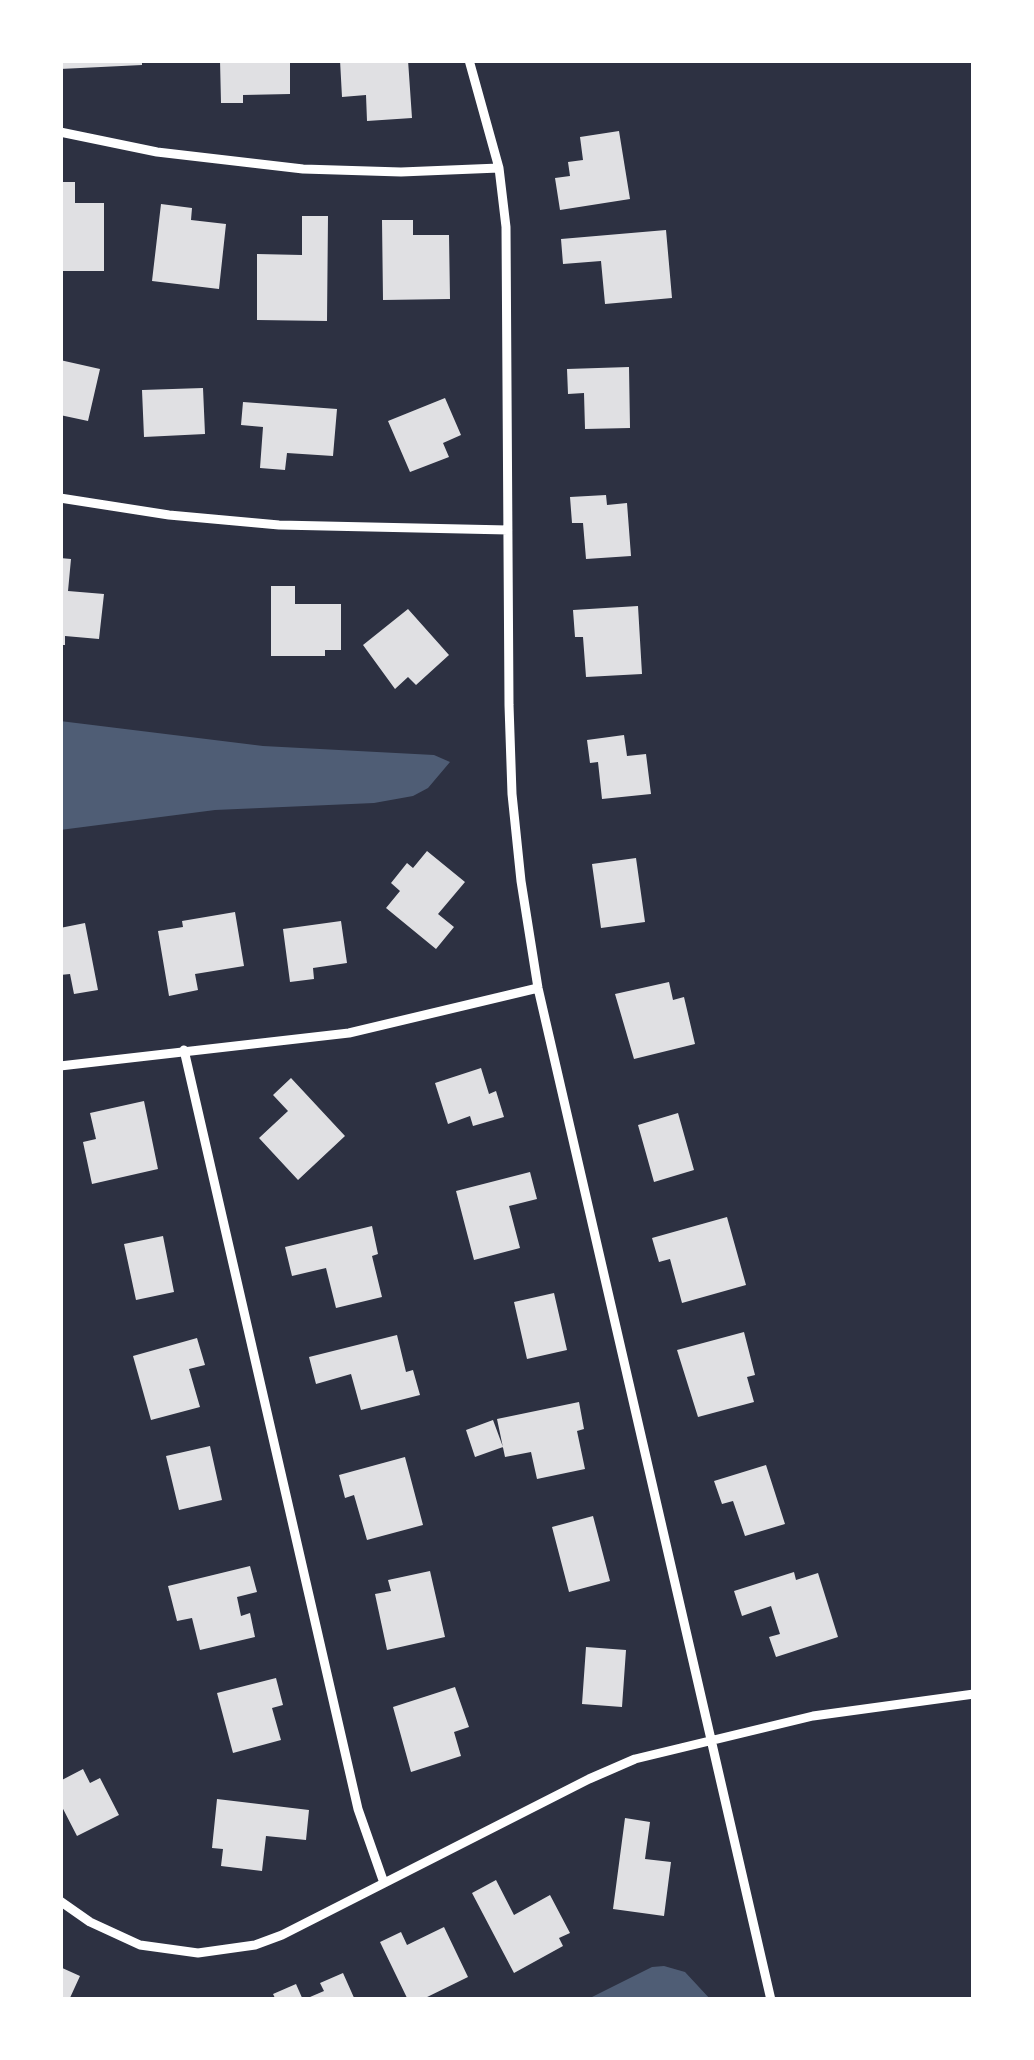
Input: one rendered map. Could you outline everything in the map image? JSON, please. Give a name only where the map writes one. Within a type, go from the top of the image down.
[{"type":"street","points":[[470,60],[499,168],[506,227],[512,794],[538,988],[771,2000]]},
{"type":"street","points":[[60,132],[157,152],[303,169],[499,168]]},
{"type":"street","points":[[60,498],[279,525],[508,530]]},
{"type":"street","points":[[60,1066],[349,1033],[538,988]]},
{"type":"street","points":[[184,1050],[358,1809],[384,1883]]},
{"type":"street","points":[[60,1901],[90,1922],[140,1945],[197,1953],[241,1948],[282,1935],[635,1759],[866,1706],[974,1694]]},
{"type":"water","points":[[60,721],[263,746],[434,755],[450,762],[428,788],[413,796],[374,803],[215,810],[60,830]]},
{"type":"water","points":[[652,1967],[685,1972],[711,2000],[586,2000]]},
{"type":"building","points":[[60,60],[142,60],[142,65],[60,69]]},
{"type":"building","points":[[220,60],[290,60],[290,94],[243,95],[243,103],[221,103]]},
{"type":"building","points":[[340,60],[408,60],[412,118],[367,121],[366,95],[342,97]]},
{"type":"building","points":[[619,131],[630,199],[560,210],[555,178],[570,176],[568,162],[583,160],[580,137]]},
{"type":"building","points":[[60,182],[75,182],[75,203],[104,203],[104,271],[60,271]]},
{"type":"building","points":[[161,204],[192,208],[191,220],[226,224],[219,289],[152,281]]},
{"type":"building","points":[[302,216],[328,216],[327,321],[257,320],[257,254],[302,255]]},
{"type":"building","points":[[382,220],[413,220],[413,235],[449,235],[450,299],[383,300]]},
{"type":"building","points":[[666,230],[672,298],[605,304],[601,261],[563,264],[561,239]]},
{"type":"building","points":[[60,360],[100,369],[88,421],[60,415]]},
{"type":"building","points":[[629,367],[630,428],[585,429],[584,393],[568,394],[567,369]]},
{"type":"building","points":[[203,388],[205,434],[144,437],[142,390]]},
{"type":"building","points":[[445,398],[461,435],[443,443],[449,457],[410,472],[388,421]]},
{"type":"building","points":[[243,402],[337,409],[333,456],[287,453],[285,470],[260,468],[263,427],[241,425]]},
{"type":"building","points":[[606,495],[607,505],[627,503],[631,556],[586,559],[583,523],[572,523],[570,497]]},
{"type":"building","points":[[60,558],[71,559],[68,591],[104,594],[99,639],[65,636],[65,645],[60,645]]},
{"type":"building","points":[[271,586],[295,586],[295,604],[341,604],[341,650],[325,650],[325,656],[271,656]]},
{"type":"building","points":[[638,606],[642,674],[586,677],[583,637],[575,637],[573,610]]},
{"type":"building","points":[[408,609],[449,655],[416,685],[408,677],[395,689],[363,645]]},
{"type":"building","points":[[624,735],[627,756],[646,754],[651,794],[602,799],[598,762],[590,763],[587,740]]},
{"type":"building","points":[[427,851],[465,882],[438,914],[454,927],[436,949],[386,908],[400,891],[391,883],[407,863],[413,868]]},
{"type":"building","points":[[636,858],[645,922],[601,928],[592,864]]},
{"type":"building","points":[[235,912],[244,966],[195,974],[198,990],[169,996],[158,931],[183,927],[182,921]]},
{"type":"building","points":[[341,921],[347,963],[313,968],[314,979],[290,982],[283,929]]},
{"type":"building","points":[[85,923],[98,990],[74,994],[70,974],[60,975],[60,928]]},
{"type":"building","points":[[669,982],[673,1000],[684,997],[695,1044],[634,1059],[615,994]]},
{"type":"building","points":[[481,1068],[489,1094],[496,1091],[504,1117],[473,1126],[470,1116],[448,1124],[435,1083]]},
{"type":"building","points":[[291,1078],[345,1136],[298,1180],[259,1138],[288,1111],[273,1095]]},
{"type":"building","points":[[144,1101],[158,1169],[92,1184],[83,1142],[96,1139],[90,1113]]},
{"type":"building","points":[[678,1113],[694,1170],[654,1182],[638,1125]]},
{"type":"building","points":[[530,1172],[537,1199],[509,1206],[520,1248],[474,1260],[456,1191]]},
{"type":"building","points":[[727,1217],[746,1285],[682,1303],[670,1259],[659,1262],[652,1238]]},
{"type":"building","points":[[372,1226],[378,1254],[372,1256],[382,1297],[336,1308],[326,1268],[292,1276],[285,1247]]},
{"type":"building","points":[[163,1236],[174,1292],[136,1300],[124,1244]]},
{"type":"building","points":[[554,1293],[567,1350],[527,1359],[514,1302]]},
{"type":"building","points":[[744,1332],[755,1375],[747,1377],[754,1402],[698,1417],[677,1350]]},
{"type":"building","points":[[397,1335],[406,1372],[413,1370],[420,1395],[361,1410],[351,1374],[316,1384],[309,1357]]},
{"type":"building","points":[[197,1338],[205,1365],[189,1369],[200,1407],[151,1420],[133,1356]]},
{"type":"building","points":[[579,1402],[584,1429],[577,1431],[585,1469],[537,1479],[531,1452],[505,1457],[497,1419]]},
{"type":"building","points":[[493,1420],[503,1447],[475,1457],[466,1430]]},
{"type":"building","points":[[210,1446],[222,1500],[179,1510],[166,1456]]},
{"type":"building","points":[[405,1457],[423,1525],[367,1540],[354,1495],[345,1498],[339,1475]]},
{"type":"building","points":[[766,1465],[785,1524],[745,1536],[733,1501],[722,1504],[714,1481]]},
{"type":"building","points":[[593,1516],[610,1581],[569,1592],[552,1527]]},
{"type":"building","points":[[250,1566],[257,1592],[237,1597],[241,1616],[250,1613],[255,1637],[200,1650],[192,1618],[177,1621],[168,1586]]},
{"type":"building","points":[[430,1571],[445,1637],[387,1650],[375,1594],[391,1591],[388,1580]]},
{"type":"building","points":[[794,1572],[796,1580],[818,1573],[838,1637],[776,1657],[769,1637],[780,1634],[771,1606],[742,1616],[734,1591]]},
{"type":"building","points":[[586,1647],[626,1650],[622,1707],[582,1704]]},
{"type":"building","points":[[276,1678],[283,1705],[272,1708],[281,1740],[233,1753],[217,1693]]},
{"type":"building","points":[[455,1687],[469,1727],[454,1732],[461,1756],[411,1772],[393,1707]]},
{"type":"building","points":[[83,1769],[90,1783],[100,1778],[119,1815],[77,1836],[60,1803],[60,1781]]},
{"type":"building","points":[[217,1799],[309,1810],[306,1840],[266,1836],[262,1871],[221,1866],[223,1849],[212,1848]]},
{"type":"building","points":[[625,1818],[650,1822],[645,1859],[671,1862],[664,1916],[613,1909]]},
{"type":"building","points":[[496,1880],[514,1915],[550,1895],[570,1933],[559,1938],[563,1946],[514,1973],[472,1893]]},
{"type":"building","points":[[444,1927],[468,1977],[421,2000],[408,2000],[380,1942],[401,1932],[407,1945]]},
{"type":"building","points":[[60,1967],[80,1976],[69,2000],[60,2000]]},
{"type":"building","points":[[343,1973],[355,2000],[303,2000],[324,1991],[320,1983]]},
{"type":"building","points":[[296,1984],[303,2000],[276,2000],[273,1994]]}]
